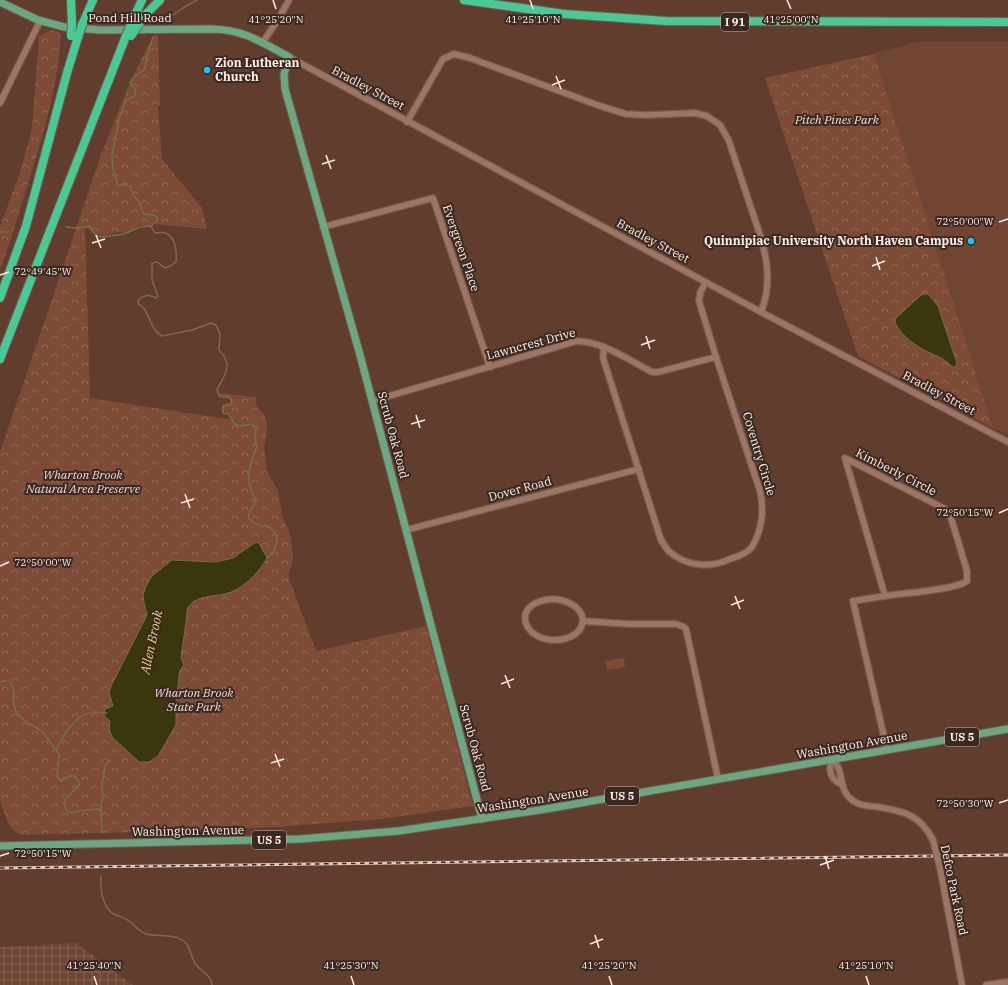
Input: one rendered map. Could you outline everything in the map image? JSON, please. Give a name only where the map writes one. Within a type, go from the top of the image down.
[{"type":"highway","points":[[71,0],[72,24],[75,37]]},
{"type":"highway","points":[[0,298],[26,226],[67,73],[75,37],[93,0]]},
{"type":"highway","points":[[0,359],[96,110],[123,47],[135,24],[142,0]]},
{"type":"highway","points":[[135,24],[160,0]]},
{"type":"highway","name":"I 91","points":[[464,0],[564,14],[666,21],[1008,22]]},
{"type":"main road","name":"Pond Hill Road","points":[[0,2],[40,21],[64,27],[87,30],[219,29],[244,34],[263,42],[289,57]]},
{"type":"main road","name":"Scrub Oak Road","points":[[289,57],[284,74],[284,86],[372,401],[482,819]]},
{"type":"main road","name":"Washington Avenue","points":[[0,846],[246,841],[336,837],[428,828],[1008,729]]},
{"type":"street","points":[[263,42],[283,12],[289,0]]},
{"type":"street","points":[[0,104],[40,21]]},
{"type":"street","points":[[407,122],[443,59],[454,54],[470,58],[600,106],[626,114],[646,115],[695,113],[707,116],[720,125],[729,141],[764,246],[767,261],[766,298],[761,312]]},
{"type":"street","name":"Bradley Street","points":[[289,57],[761,312],[1008,442]]},
{"type":"street","name":"Evergreen Place","points":[[323,227],[433,198],[490,366]]},
{"type":"street","name":"Coventry Circle","points":[[604,347],[603,358],[661,540],[669,552],[682,560],[693,564],[709,566],[725,562],[739,556],[752,547],[759,533],[763,504],[699,301],[700,293],[706,282]]},
{"type":"street","name":"Lawncrest Drive","points":[[372,401],[577,341],[589,341],[604,347],[652,372],[658,372],[716,357]]},
{"type":"street","name":"Kimberly Circle","points":[[885,596],[845,458],[945,509],[952,521],[968,577],[967,581],[963,584],[950,587],[852,601],[887,750]]},
{"type":"street","name":"Dover Road","points":[[406,530],[639,469]]},
{"type":"street","points":[[554,599],[573,604],[581,612],[583,621],[581,628],[571,636],[565,639],[554,640],[542,638],[532,632],[526,623],[525,616],[532,604],[542,600],[554,599]]},
{"type":"street","points":[[583,621],[629,624],[676,624],[686,629],[718,779]]},
{"type":"street","name":"Defco Park Road","points":[[832,759],[838,766],[841,784]]},
{"type":"street","name":"Defco Park Road","points":[[832,759],[830,772],[833,778],[841,784],[847,795],[857,803],[906,813],[923,824],[933,840],[940,868],[962,985]]},
{"type":"street","points":[[986,985],[1008,982]]},
{"type":"shaded area","name":"Quinnipiac University North Haven Campus","points":[[917,42],[1008,42],[1008,435],[993,428],[873,54]]},
{"type":"shaded area","points":[[76,943],[133,985],[0,985],[0,947]]},
{"type":"green space","points":[[51,30],[61,34],[52,98],[35,162],[0,269],[0,227],[20,172],[32,129],[39,36]]},
{"type":"green space","name":"Wharton Brook State Park","points":[[156,34],[158,35],[160,105],[158,106],[162,159],[202,208],[207,229],[154,224],[151,228],[141,225],[127,233],[117,232],[106,236],[95,234],[85,227],[90,398],[233,420],[222,408],[222,405],[230,402],[230,399],[218,393],[256,397],[256,405],[264,414],[267,422],[264,447],[267,472],[278,491],[282,516],[291,537],[293,560],[288,576],[316,651],[426,626],[473,806],[382,819],[275,827],[22,835],[13,830],[5,816],[0,801],[0,452],[101,155],[130,82],[151,40]]},
{"type":"green space","name":"Pitch Pines Park","points":[[874,54],[993,428],[858,356],[765,78]]},
{"type":"green space","points":[[624,658],[625,667],[607,670],[605,661]]},
{"type":"water","points":[[928,294],[938,306],[957,363],[955,368],[941,358],[914,344],[903,334],[895,323],[896,318],[921,295]]},
{"type":"water","points":[[256,542],[259,543],[267,558],[255,575],[238,589],[225,594],[198,599],[188,607],[181,658],[184,665],[180,670],[176,702],[176,725],[158,756],[149,762],[139,762],[112,737],[109,729],[110,721],[104,716],[105,709],[113,706],[109,693],[111,686],[147,615],[143,595],[146,586],[152,576],[172,560],[216,562],[233,558]]},
{"type":"waterway","name":"Allen Brook","points":[[164,21],[197,0]]},
{"type":"waterway","name":"Allen Brook","points":[[153,37],[146,59],[145,69],[133,78],[130,83],[135,88],[135,96],[126,100],[120,115],[112,156],[113,170],[118,186],[125,184],[131,187],[132,194],[139,201],[144,214],[157,217],[157,221],[151,226],[155,233],[165,233],[172,238],[176,250],[176,262],[165,268],[157,262],[152,263],[152,280],[158,296],[156,298],[145,296],[139,299],[138,303],[145,310],[152,324],[162,336],[192,330],[211,323],[216,325],[220,334],[219,350],[224,356],[227,365],[227,370],[217,390],[219,395],[229,397],[232,401],[231,405],[223,406],[223,413],[229,414],[235,424],[241,426],[253,424],[256,427],[255,440],[257,446],[250,466],[249,476],[250,486],[255,501],[248,518],[252,522],[262,526],[268,526],[273,530],[276,536],[277,543],[274,550],[267,558]]},
{"type":"waterway","points":[[66,227],[77,228],[90,226],[92,231],[97,236],[104,237],[124,234],[140,227],[151,226]]},
{"type":"waterway","points":[[0,232],[9,232]]},
{"type":"waterway","points":[[0,682],[8,680],[14,691],[14,707],[18,714],[24,720],[39,729],[59,754],[57,777],[61,781],[70,776],[75,776],[80,784],[65,800],[64,803],[67,811],[72,813],[99,809],[101,812]]},
{"type":"waterway","name":"Allen Brook","points":[[56,751],[62,738],[75,721],[94,712],[107,713]]},
{"type":"waterway","name":"Allen Brook","points":[[102,833],[102,786],[105,766],[110,760]]},
{"type":"waterway","points":[[101,876],[102,896],[106,906],[112,913],[127,920],[146,934],[171,936],[181,939],[189,947],[193,960],[208,976],[212,985]]},
{"type":"railway","points":[[0,868],[1008,855]]},
{"type":"place","name":"Zion Lutheran Church","points":[[207,70]]},
{"type":"place","name":"Quinnipiac University North Haven Campus","points":[[971,241]]},
{"type":"park label","name":"Wharton Brook Natural Area Preserve","points":[[83,482]]}]
